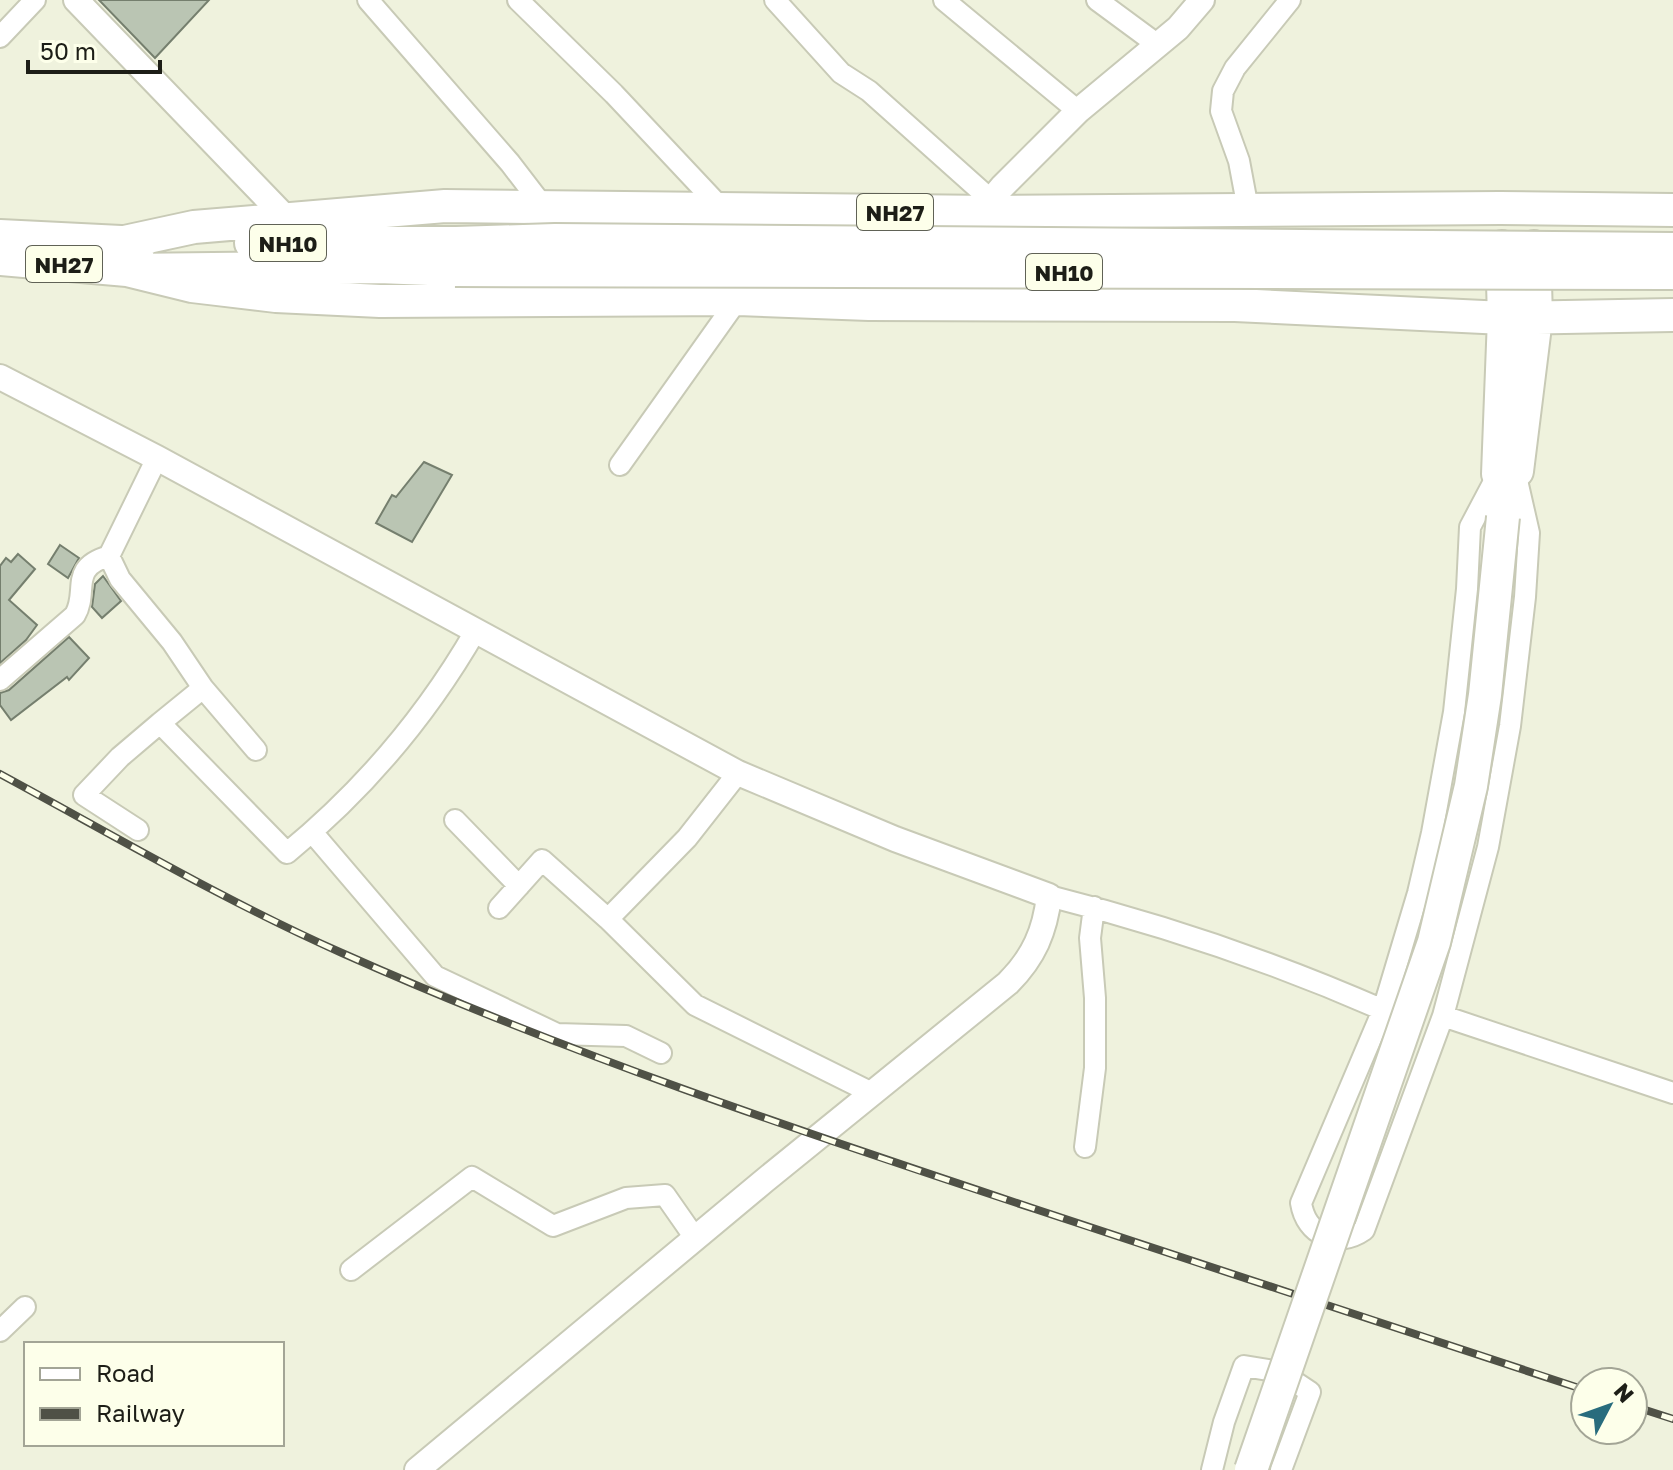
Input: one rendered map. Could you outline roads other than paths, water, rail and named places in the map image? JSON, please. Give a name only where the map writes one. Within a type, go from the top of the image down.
[{"type":"highway","name":"NH27","points":[[0,259],[124,256],[194,227],[445,206],[723,210],[992,206],[1673,210]]},
{"type":"highway","points":[[1500,208],[1506,490]]},
{"type":"highway","points":[[1251,1470],[1434,942],[1471,786],[1485,695],[1506,490],[1536,318],[1532,209]]},
{"type":"highway","name":"NH27","points":[[0,236],[124,256],[192,286],[276,296],[380,301],[738,299],[885,304],[1235,305],[1504,318],[1673,315]]},
{"type":"highway","name":"NH10","points":[[456,256],[555,240],[1673,249]]},
{"type":"highway","name":"NH10","points":[[124,256],[456,256],[1673,273]]},
{"type":"street","points":[[0,37],[35,0]]},
{"type":"street","points":[[76,0],[289,221]]},
{"type":"street","points":[[368,0],[510,163],[543,206]]},
{"type":"street","points":[[518,0],[614,94],[723,210]]},
{"type":"street","points":[[775,0],[841,73],[869,91],[992,206],[1078,111],[1158,45],[1198,2]]},
{"type":"street","points":[[944,0],[1078,111]]},
{"type":"street","points":[[1097,0],[1158,45]]},
{"type":"street","points":[[1248,209],[1239,161],[1221,111],[1223,91],[1235,68],[1290,0]]},
{"type":"street","points":[[620,465],[738,299]]},
{"type":"street","points":[[0,377],[157,458],[738,773],[895,839],[1049,896],[1237,951],[1383,1010]]},
{"type":"street","points":[[0,680],[75,615],[79,609],[82,579],[86,571],[96,561],[109,556],[157,458]]},
{"type":"street","points":[[1506,490],[1529,533],[1520,649],[1510,726],[1475,904],[1443,1016],[1364,1230],[1342,1239],[1326,1237],[1311,1227],[1301,1203],[1383,1010],[1418,893],[1444,773],[1461,651],[1470,527],[1506,490]]},
{"type":"street","points":[[109,556],[120,579],[172,642],[203,688],[256,750]]},
{"type":"street","points":[[160,723],[287,853],[352,796],[408,734],[476,630]]},
{"type":"street","points":[[138,830],[84,795],[120,757],[203,688]]},
{"type":"street","points":[[608,919],[687,838],[738,773]]},
{"type":"street","points":[[455,820],[519,886]]},
{"type":"street","points":[[312,832],[435,976],[557,1034],[626,1036],[661,1053]]},
{"type":"street","points":[[499,908],[542,860],[608,919],[695,1005],[872,1093]]},
{"type":"street","points":[[417,1470],[1021,970],[1039,941],[1049,896]]},
{"type":"street","points":[[1085,1147],[1096,1042],[1090,938],[1094,907]]},
{"type":"street","points":[[1443,1016],[1673,1093]]},
{"type":"street","points":[[351,1270],[472,1177],[553,1226],[626,1198],[665,1195],[695,1238]]},
{"type":"street","points":[[0,1331],[25,1307]]},
{"type":"street","points":[[1212,1470],[1224,1422],[1244,1366],[1280,1372],[1310,1392],[1281,1470]]},
{"type":"railway","points":[[0,774],[298,933],[512,1024],[857,1150],[1569,1385]]},
{"type":"railway","points":[[1649,1411],[1673,1419]]}]
